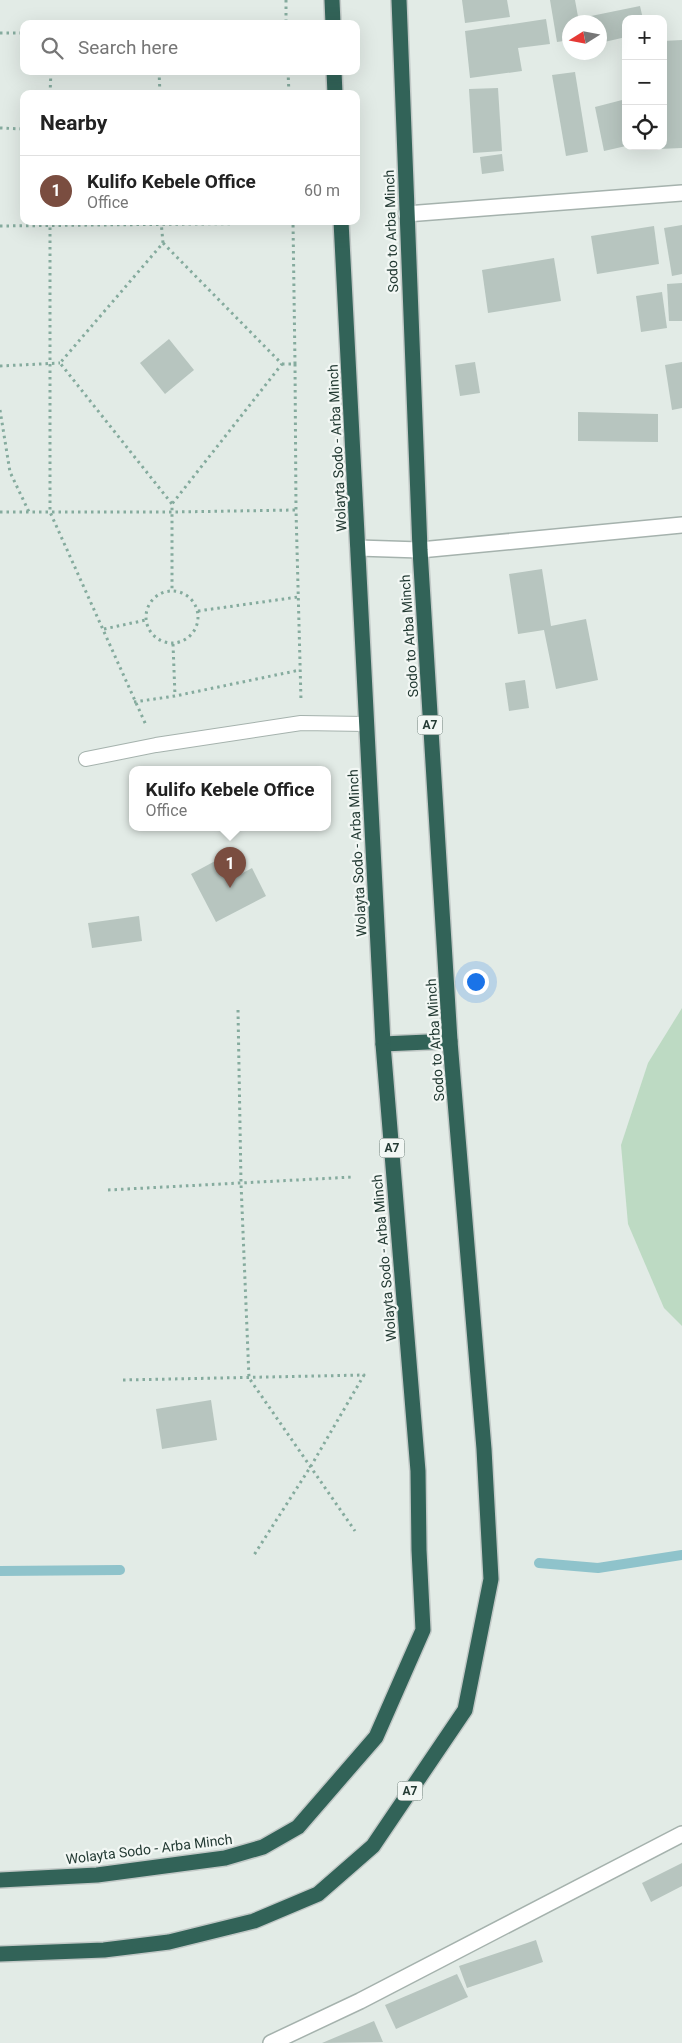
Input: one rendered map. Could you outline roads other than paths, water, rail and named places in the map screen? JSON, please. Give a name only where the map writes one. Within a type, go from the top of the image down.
[{"type":"highway","points":[[332,0],[333,20]]},
{"type":"highway","name":"Sodo to Arba Minch","points":[[0,1954],[104,1950],[169,1942],[254,1921],[318,1894],[373,1846],[465,1710],[491,1580],[484,1449],[450,1041],[420,550],[399,0]]},
{"type":"highway","points":[[334,75],[335,90]]},
{"type":"highway","name":"Wolayta Sodo - Arba Minch","points":[[0,1880],[97,1875],[226,1858],[263,1847],[298,1828],[376,1737],[423,1630],[418,1550],[418,1471],[383,1044],[341,225]]},
{"type":"highway","points":[[383,1044],[450,1041]]},
{"type":"street","points":[[406,214],[682,193]]},
{"type":"street","points":[[358,548],[420,550],[682,525]]},
{"type":"street","points":[[271,2043],[360,2002],[682,1834]]},
{"type":"lane","points":[[86,759],[156,745],[301,723],[366,724]]},
{"type":"waterway","points":[[539,1563],[598,1568],[682,1555]]},
{"type":"waterway","points":[[0,1571],[120,1570]]},
{"type":"place","name":"Kulifo Kebele Office","points":[[230,888]]}]
